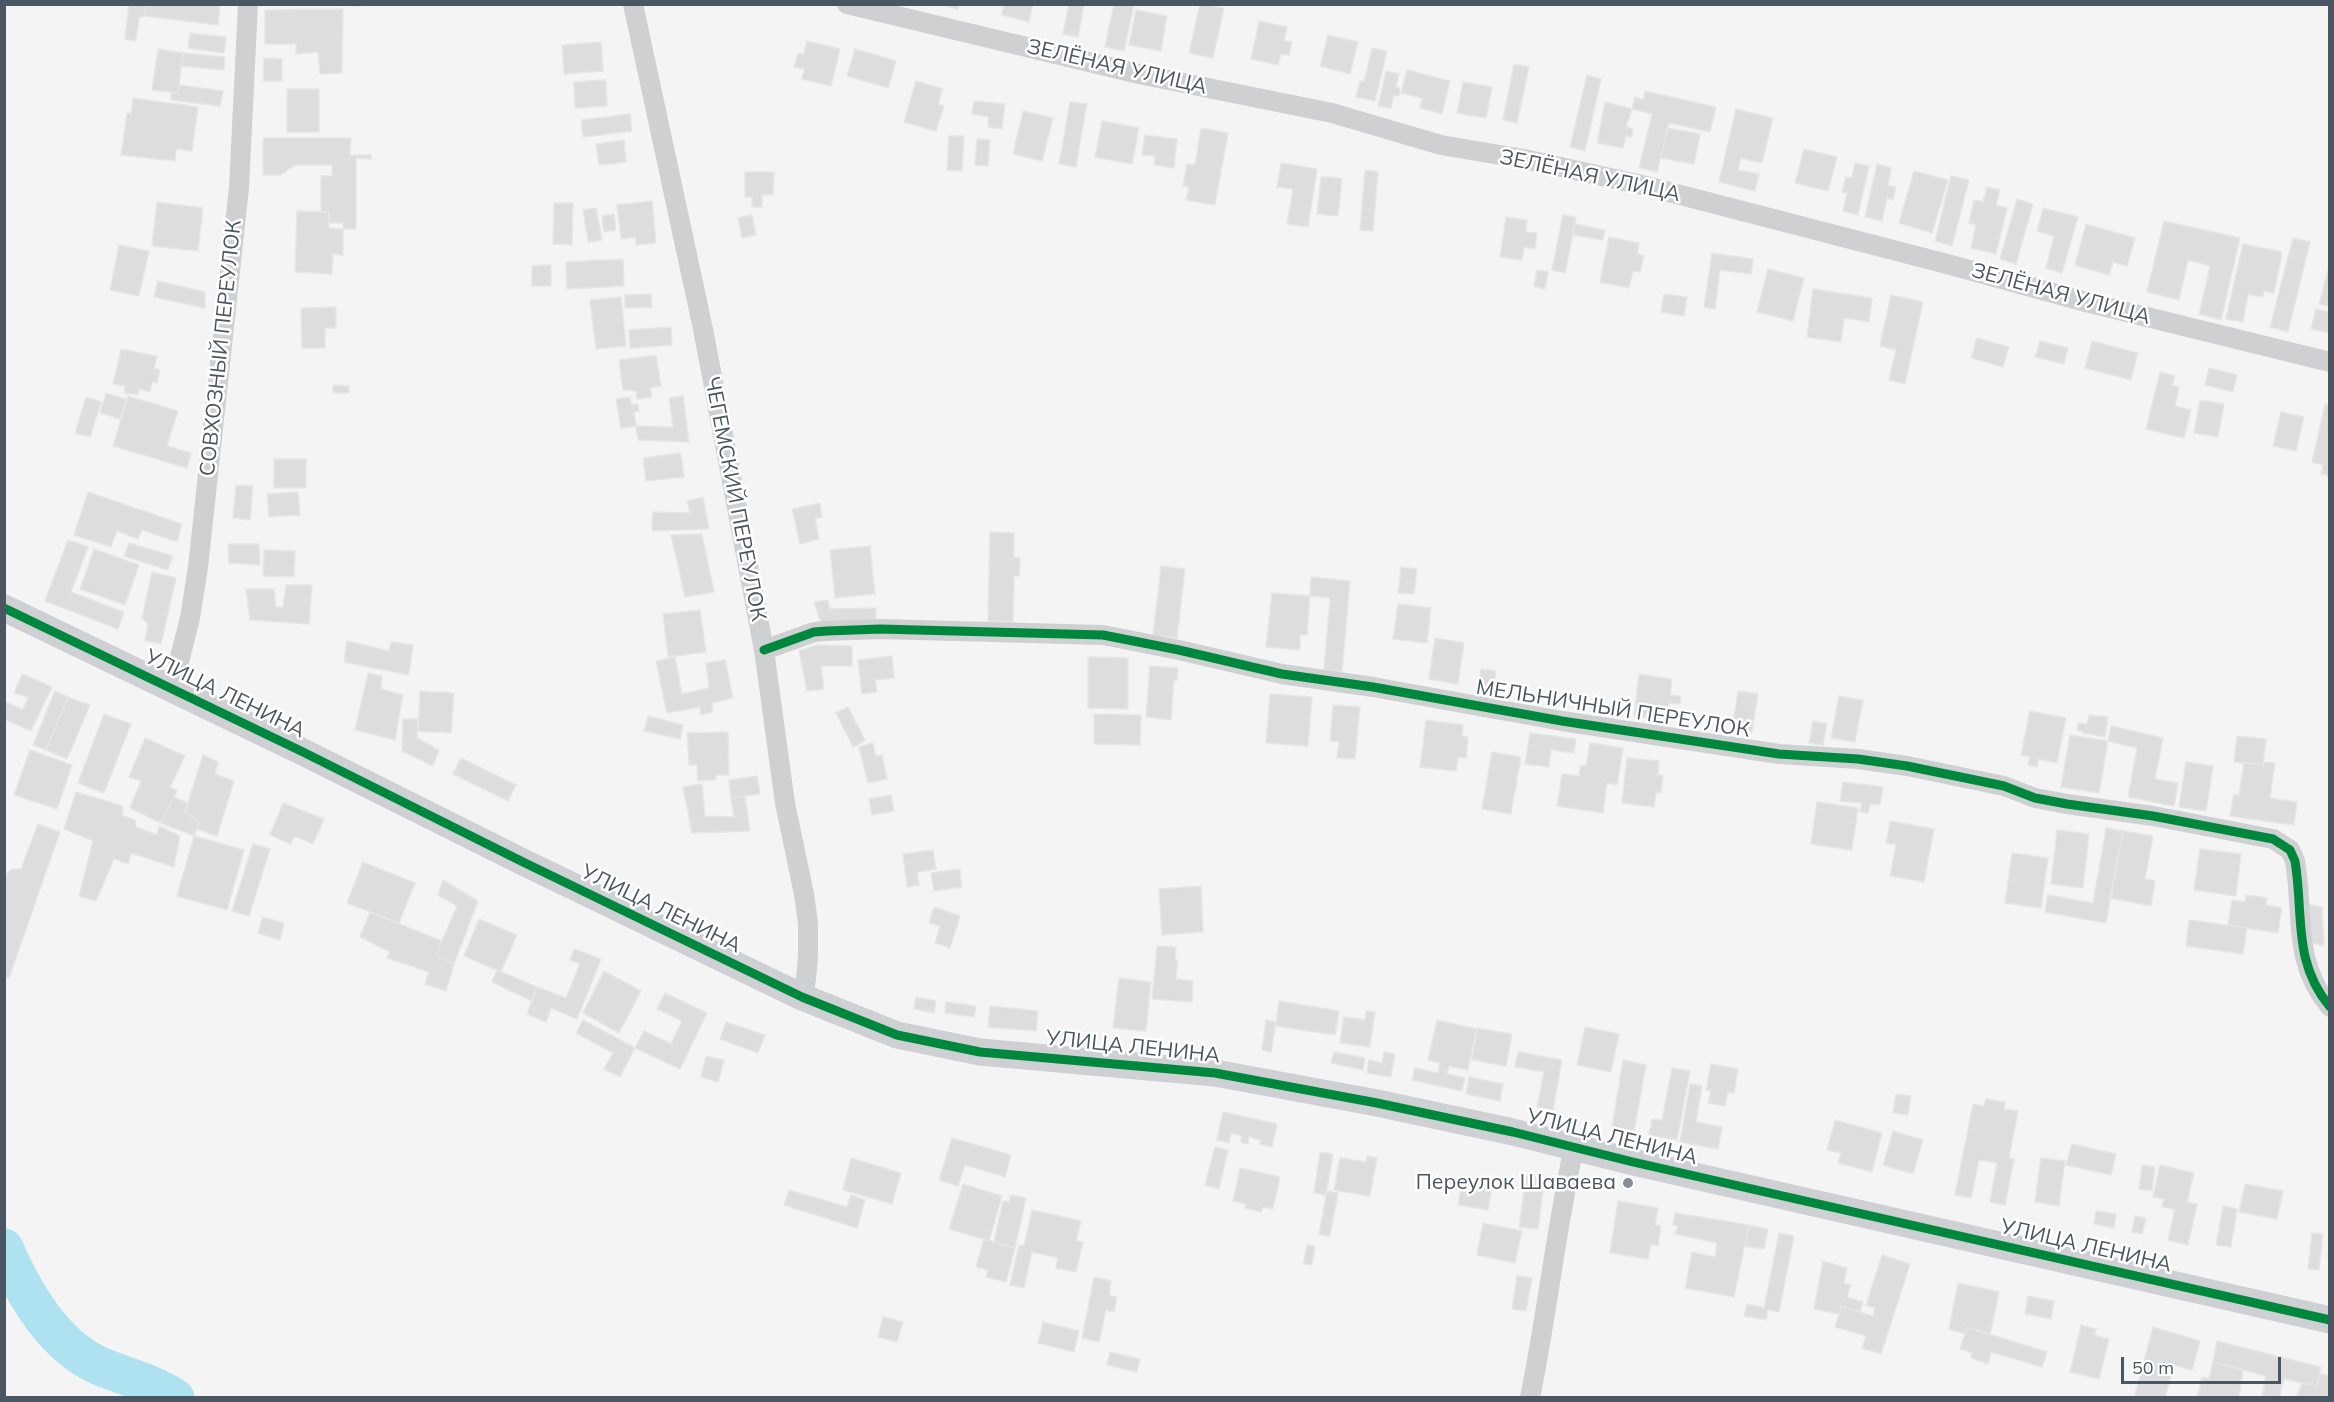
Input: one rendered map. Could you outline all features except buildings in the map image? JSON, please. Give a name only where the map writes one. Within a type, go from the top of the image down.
[{"type":"street","name":"СОВХОЗНЫЙ ПЕРЕУЛОК","points":[[172,689],[190,618],[198,567],[239,188],[248,4]]},
{"type":"street","name":"ЧЕГЕМСКИЙ ПЕРЕУЛОК","points":[[633,4],[703,329],[764,650],[785,803],[808,923],[808,956],[802,997]]},
{"type":"street","name":"ЗЕЛЁНАЯ УЛИЦА","points":[[847,4],[1139,74],[1332,113],[1442,145],[1524,159],[1642,185],[1915,255],[2086,302],[2330,362]]},
{"type":"street","name":"УЛИЦА ЛЕНИНА","points":[[4,608],[802,997],[897,1035],[951,1047],[1221,1074],[1377,1102],[2330,1320]]},
{"type":"street","name":"МЕЛЬНИЧНЫЙ ПЕРЕУЛОК","points":[[764,650],[814,632],[880,628],[968,633],[1103,635],[1282,674],[1373,687],[1562,721],[1779,754],[1858,759],[1907,766],[2004,786],[2035,798],[2153,816],[2273,838],[2290,850],[2295,861],[2300,934],[2305,962],[2312,979],[2330,1007]]},
{"type":"street","points":[[1530,1398],[1543,1338],[1560,1216],[1574,1147]]},
{"type":"waterway","points":[[4,1248],[31,1301],[55,1333],[69,1346],[102,1367],[148,1384],[175,1398]]},
{"type":"cycle path","points":[[4,608],[802,997],[897,1035],[980,1052],[1215,1073],[1377,1103],[1513,1132],[1633,1162],[2330,1320]]},
{"type":"cycle path","points":[[764,650],[814,632],[827,631],[880,629],[1103,635],[1282,674],[1373,687],[1562,721],[1779,754],[1858,759],[1907,766],[2004,786],[2035,798],[2153,816],[2273,839],[2290,850],[2295,861],[2305,955],[2318,990],[2330,1007]]},
{"type":"place","name":"Переулок Шаваева","points":[[1628,1183]]}]
